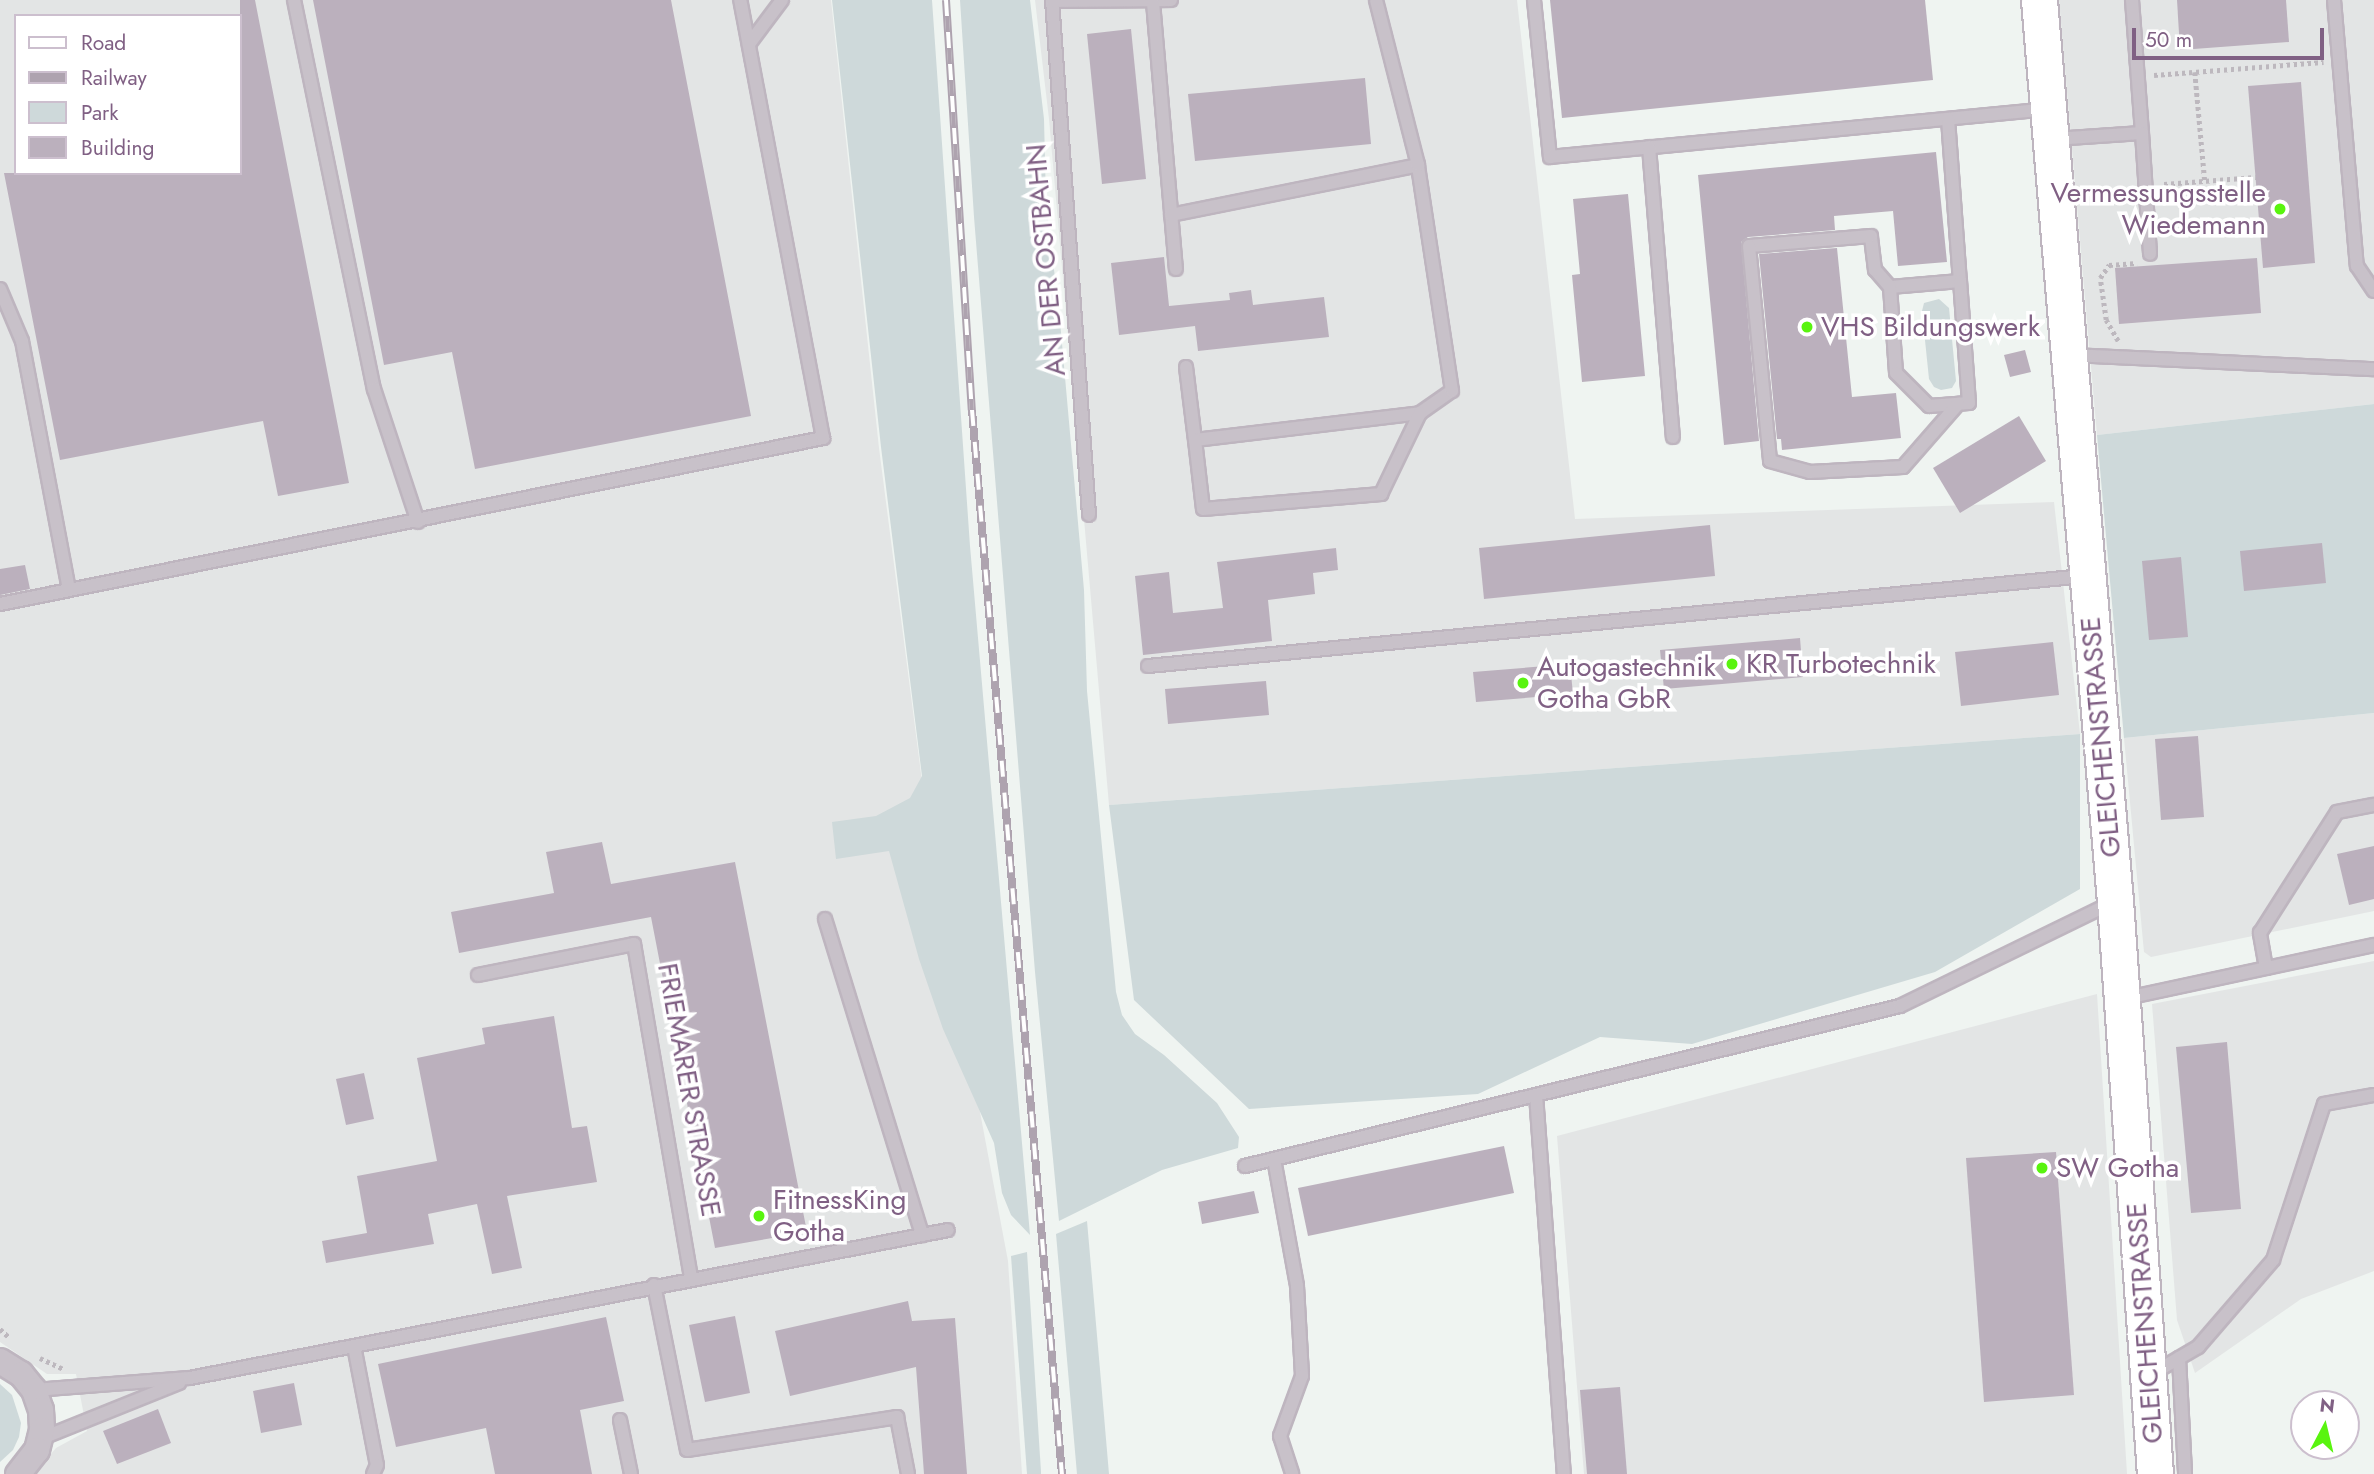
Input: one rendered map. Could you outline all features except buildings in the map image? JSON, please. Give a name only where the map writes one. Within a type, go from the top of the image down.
[{"type":"street","name":"GLEICHENSTRASSE","points":[[2039,0],[2122,999],[2164,1367],[2155,1474]]},
{"type":"street","points":[[0,1361],[21,1374],[34,1390],[41,1410],[37,1450],[18,1474]]},
{"type":"lane","points":[[294,0],[374,389],[418,522]]},
{"type":"lane","points":[[0,604],[418,522],[823,438],[740,0]]},
{"type":"lane","points":[[749,44],[782,0]]},
{"type":"lane","points":[[1052,0],[1171,0]]},
{"type":"lane","name":"AN DER OSTBAHN","points":[[1052,0],[1089,516]]},
{"type":"lane","points":[[1195,440],[1420,413],[1452,391],[1418,165],[1376,0]]},
{"type":"lane","points":[[1534,0],[1550,157],[1948,119],[2049,124],[2142,133]]},
{"type":"lane","points":[[2132,0],[2150,254]]},
{"type":"lane","points":[[2334,0],[2357,266],[2374,291]]},
{"type":"lane","points":[[1153,2],[1175,269]]},
{"type":"lane","points":[[1948,119],[1969,403],[1929,406],[1896,373],[1890,287],[1874,271],[1871,236],[1749,247],[1770,461],[1810,472],[1903,467],[1958,404]]},
{"type":"lane","points":[[1649,147],[1674,437]]},
{"type":"lane","points":[[1171,215],[1418,165]]},
{"type":"lane","points":[[1890,287],[1960,281]]},
{"type":"lane","points":[[0,289],[22,341],[69,590]]},
{"type":"lane","points":[[2068,355],[2374,369]]},
{"type":"lane","points":[[1186,367],[1203,509],[1381,494],[1420,413]]},
{"type":"lane","points":[[1148,666],[2088,575]]},
{"type":"lane","points":[[2266,968],[2260,933],[2337,812],[2374,805]]},
{"type":"lane","points":[[1245,1166],[1900,1006],[2115,901]]},
{"type":"lane","points":[[825,919],[922,1235]]},
{"type":"lane","name":"FRIEMARER STRASSE","points":[[478,975],[634,944],[691,1278]]},
{"type":"lane","points":[[2122,999],[2374,945]]},
{"type":"lane","points":[[1536,1095],[1564,1474]]},
{"type":"lane","points":[[2185,1474],[2164,1367],[2198,1347],[2273,1260],[2324,1104],[2374,1095]]},
{"type":"lane","points":[[1274,1159],[1297,1286],[1302,1376],[1280,1436],[1292,1474]]},
{"type":"lane","points":[[34,1390],[190,1378],[654,1285],[948,1230]]},
{"type":"lane","points":[[654,1285],[687,1450],[897,1417],[908,1474]]},
{"type":"lane","points":[[354,1346],[377,1465],[373,1474]]},
{"type":"lane","points":[[40,1439],[190,1378]]},
{"type":"lane","points":[[620,1420],[631,1474]]},
{"type":"path","points":[[2138,76],[2338,61]]},
{"type":"path","points":[[2196,72],[2205,181]]},
{"type":"path","points":[[2146,186],[2256,177]]},
{"type":"path","points":[[2128,358],[2106,320],[2100,278],[2109,265],[2151,262],[2150,254]]},
{"type":"shaded area","points":[[0,0],[831,0],[879,448],[931,851],[1008,1261],[1022,1474],[34,1474],[56,1448],[87,1431],[76,1374],[47,1374],[0,1342]]},
{"type":"shaded area","points":[[1035,0],[1517,0],[1575,519],[2054,502],[2080,734],[1109,805],[1049,119]]},
{"type":"shaded area","points":[[2059,0],[2374,0],[2374,404],[2097,435]]},
{"type":"shaded area","points":[[2374,713],[2374,911],[2151,957],[2144,952],[2124,738]]},
{"type":"shaded area","points":[[2374,961],[2374,1271],[2301,1299],[2195,1373],[2177,1320],[2152,1004]]},
{"type":"shaded area","points":[[2097,994],[2127,1474],[1584,1474],[1557,1136]]},
{"type":"green space","points":[[832,0],[932,0],[970,546],[1030,1235],[1011,1215],[1002,1193],[994,1143],[943,1029],[919,959],[889,851],[836,859],[832,822],[876,816],[910,798],[922,776],[881,447]]},
{"type":"green space","points":[[960,0],[1030,0],[1044,119],[1046,201],[1060,321],[1084,590],[1087,691],[1116,992],[1122,1015],[1135,1034],[1164,1055],[1217,1103],[1239,1137],[1238,1148],[1162,1170],[1059,1221],[1035,972],[974,217]]},
{"type":"green space","points":[[1939,299],[1949,308],[1956,381],[1952,388],[1941,390],[1934,387],[1929,379],[1922,311],[1924,303]]},
{"type":"green space","points":[[2374,404],[2374,713],[2124,738],[2097,435]]},
{"type":"green space","points":[[2080,734],[2080,889],[1935,972],[1692,1044],[1600,1037],[1478,1094],[1249,1109],[1134,1000],[1109,805]]},
{"type":"green space","points":[[1087,1221],[1109,1474],[1077,1474],[1056,1234]]},
{"type":"green space","points":[[1027,1252],[1041,1474],[1027,1474],[1011,1256]]},
{"type":"green space","points":[[0,1384],[12,1395],[21,1423],[13,1450],[0,1462]]},
{"type":"railway","points":[[946,0],[972,410],[1062,1474]]},
{"type":"place","name":"Vermessungsstelle Wiedemann","points":[[2280,209]]},
{"type":"place","name":"VHS Bildungswerk","points":[[1807,327]]},
{"type":"place","name":"KR Turbotechnik","points":[[1732,664]]},
{"type":"place","name":"Autogastechnik Gotha GbR","points":[[1523,683]]},
{"type":"place","name":"SW Gotha","points":[[2042,1168]]},
{"type":"place","name":"FitnessKing Gotha","points":[[759,1216]]}]
